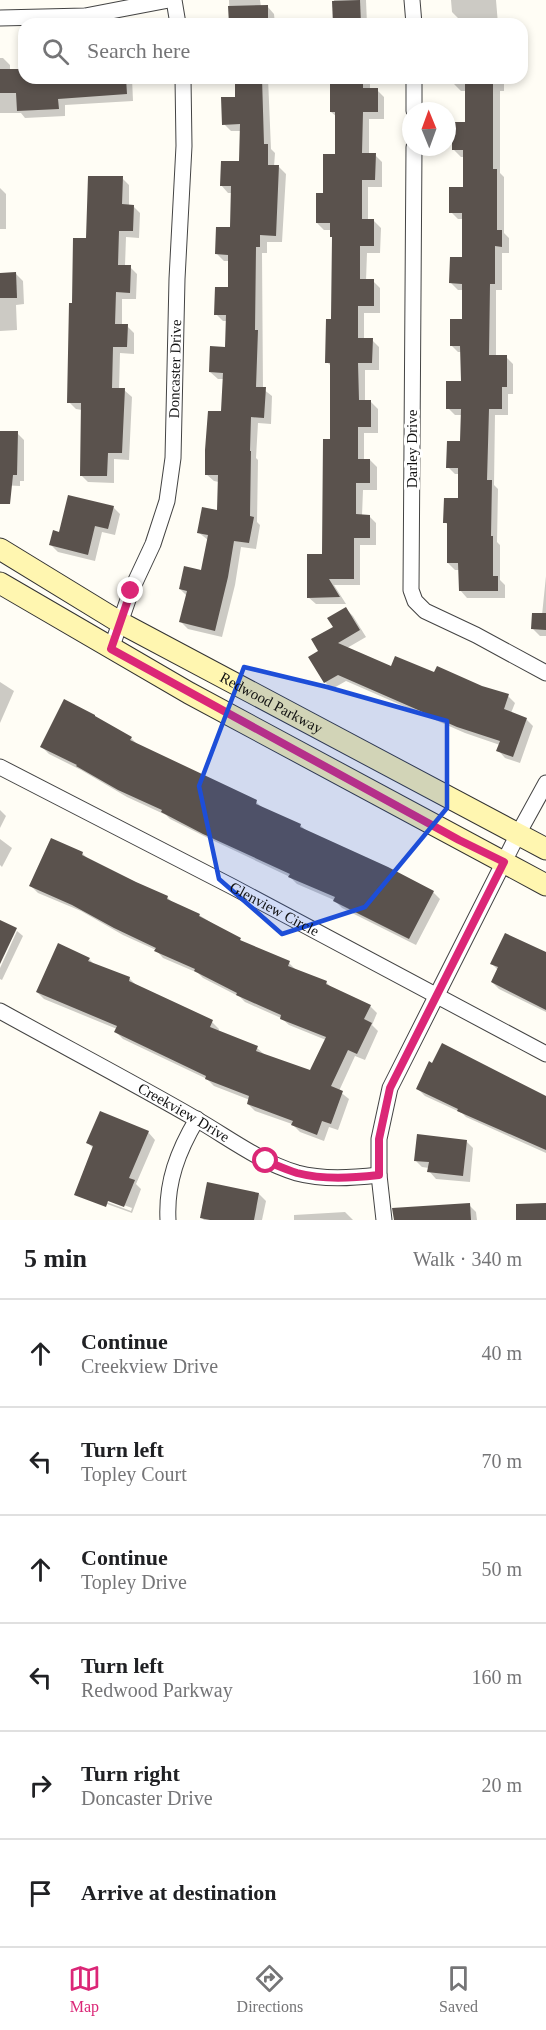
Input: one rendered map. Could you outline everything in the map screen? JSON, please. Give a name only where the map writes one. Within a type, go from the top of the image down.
[{"type":"main road","name":"Redwood Parkway","points":[[0,549],[121,622],[546,849]]},
{"type":"main road","name":"Redwood Parkway","points":[[0,583],[111,649],[546,885]]},
{"type":"street","points":[[0,18],[85,16],[170,0]]},
{"type":"street","points":[[174,0],[176,18]]},
{"type":"street","points":[[412,0],[414,18]]},
{"type":"street","name":"Doncaster Drive","points":[[111,649],[131,591],[157,533],[167,501],[173,458],[177,279],[184,146],[183,84]]},
{"type":"street","points":[[414,84],[414,102]]},
{"type":"street","name":"Darley Drive","points":[[414,156],[411,590],[415,601],[425,611],[476,635],[546,673]]},
{"type":"street","name":"Glenview Circle","points":[[0,767],[233,887],[546,1053]]},
{"type":"street","points":[[384,1220],[379,1175],[379,1139],[390,1088],[546,783]]},
{"type":"street","name":"Creekview Drive","points":[[0,1011],[196,1119],[266,1161],[298,1173],[349,1178],[379,1175]]},
{"type":"street","points":[[168,1220],[169,1189],[174,1164],[196,1119]]},
{"type":"highlighted area","points":[[244,667],[327,687],[447,721],[447,808],[365,907],[282,934],[219,879],[199,786]]},
{"type":"building","points":[[360,0],[361,18],[333,18],[332,1]]},
{"type":"building","points":[[268,5],[268,18],[229,18],[228,6]]},
{"type":"building","points":[[0,69],[18,69],[18,84],[126,84],[127,94],[58,99],[59,109],[17,111],[16,93],[0,93]]},
{"type":"building","points":[[235,84],[262,84],[264,144],[268,144],[268,165],[279,165],[276,236],[260,235],[260,247],[256,247],[255,330],[258,330],[256,387],[266,387],[264,418],[251,417],[250,516],[254,517],[249,543],[234,541],[215,631],[179,622],[187,591],[179,589],[184,566],[201,570],[208,535],[197,533],[202,507],[217,510],[218,475],[205,475],[205,450],[208,411],[221,411],[223,373],[209,372],[210,346],[225,347],[226,315],[214,315],[215,287],[228,287],[228,255],[215,254],[216,227],[230,227],[231,186],[220,186],[221,161],[239,161],[240,124],[222,125],[221,97],[235,97]]},
{"type":"building","points":[[330,84],[363,84],[363,88],[378,88],[378,112],[363,112],[362,153],[376,153],[375,180],[362,180],[362,219],[374,219],[374,246],[360,246],[360,279],[374,279],[374,306],[358,306],[358,338],[373,338],[372,363],[358,363],[359,400],[371,400],[371,427],[358,427],[358,459],[370,459],[370,483],[356,483],[356,514],[370,515],[370,538],[354,538],[354,579],[329,579],[340,597],[307,598],[307,554],[322,554],[323,439],[330,439],[330,363],[325,363],[326,319],[331,319],[332,237],[330,237],[330,223],[316,223],[316,193],[323,193],[323,154],[335,154],[335,112],[330,112]]},
{"type":"building","points":[[465,84],[493,84],[493,169],[497,169],[497,230],[502,230],[502,247],[495,246],[495,284],[490,284],[489,355],[507,355],[507,387],[502,387],[502,409],[489,409],[487,480],[492,480],[493,576],[498,576],[498,591],[459,591],[458,563],[447,563],[447,523],[443,523],[444,498],[458,498],[458,468],[446,468],[447,441],[460,441],[461,409],[446,409],[446,381],[461,381],[460,346],[450,346],[450,319],[462,319],[462,284],[449,283],[450,257],[462,257],[462,213],[449,213],[449,187],[463,187],[463,150],[456,150],[456,122],[465,122]]},
{"type":"building","points":[[88,176],[123,176],[122,204],[134,205],[133,231],[119,231],[118,265],[131,265],[130,293],[116,292],[115,324],[128,324],[127,347],[113,347],[112,388],[125,388],[122,453],[108,453],[107,476],[80,476],[81,403],[67,403],[73,238],[86,238]]},
{"type":"building","points":[[16,272],[17,298],[0,298],[0,273]]},
{"type":"building","points":[[0,431],[18,431],[17,475],[13,475],[10,504],[0,504]]},
{"type":"building","points":[[68,495],[114,506],[108,529],[95,526],[88,555],[49,545],[53,530],[59,532]]},
{"type":"building","points":[[346,607],[360,630],[338,643],[391,666],[395,656],[434,672],[437,666],[482,686],[509,694],[504,709],[527,718],[513,757],[496,751],[500,741],[457,727],[338,675],[324,683],[308,657],[318,651],[311,639],[333,627],[327,618]]},
{"type":"building","points":[[532,613],[546,613],[546,630],[531,629]]},
{"type":"building","points":[[64,699],[132,737],[130,740],[257,800],[256,804],[301,824],[300,827],[388,867],[434,891],[409,939],[333,901],[335,897],[288,877],[290,874],[203,834],[161,812],[162,810],[118,790],[77,765],[40,747]]},
{"type":"building","points":[[51,838],[168,896],[167,899],[200,914],[199,916],[241,938],[240,940],[290,961],[288,966],[327,981],[326,984],[371,1005],[364,1019],[372,1023],[357,1054],[348,1050],[331,1086],[343,1091],[331,1124],[322,1121],[317,1135],[291,1125],[293,1121],[247,1104],[249,1096],[205,1079],[206,1076],[114,1032],[117,1026],[36,992],[58,943],[90,958],[88,961],[130,977],[129,981],[213,1020],[210,1027],[258,1046],[256,1051],[310,1070],[326,1037],[280,1019],[281,1015],[236,995],[237,993],[194,971],[195,969],[154,951],[156,948],[29,886]]},
{"type":"building","points":[[0,920],[17,928],[0,964]]},
{"type":"building","points":[[505,933],[546,952],[546,1010],[491,982],[498,967],[490,964]]},
{"type":"building","points":[[442,1043],[546,1096],[546,1150],[457,1111],[458,1109],[416,1089],[429,1061],[432,1063]]},
{"type":"building","points":[[100,1111],[149,1131],[129,1178],[135,1180],[124,1207],[108,1201],[106,1207],[74,1195],[93,1146],[86,1143]]},
{"type":"building","points":[[417,1134],[467,1140],[463,1176],[427,1172],[429,1162],[414,1161]]},
{"type":"building","points":[[207,1182],[259,1193],[254,1220],[200,1218]]},
{"type":"building","points":[[470,1203],[471,1220],[394,1220],[392,1208]]},
{"type":"building","points":[[546,1203],[546,1220],[516,1220],[516,1204]]},
{"type":"route","points":[[131,591],[111,649],[459,840],[504,862],[390,1088],[379,1139],[379,1175],[349,1178],[323,1177],[298,1173],[266,1161]]}]
